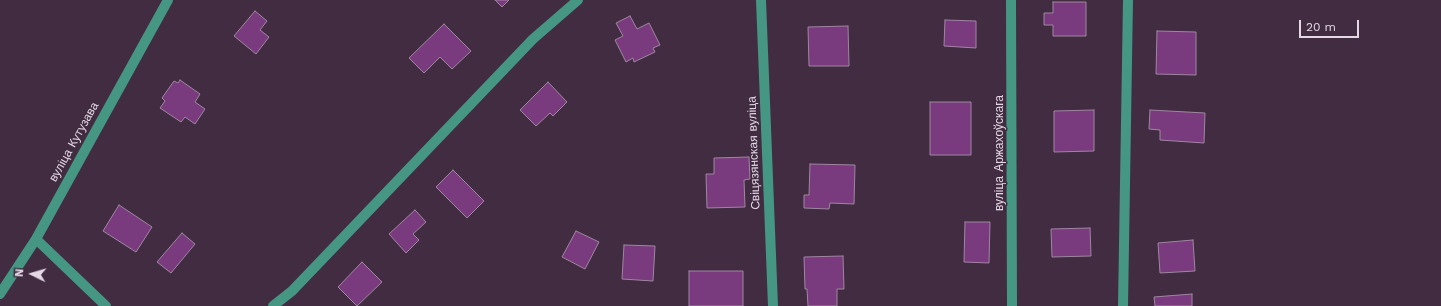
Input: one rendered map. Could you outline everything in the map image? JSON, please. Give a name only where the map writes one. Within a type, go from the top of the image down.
[{"type":"street","name":"вуліца Кутузава","points":[[0,294],[36,238],[168,0]]},
{"type":"street","points":[[273,306],[292,291],[533,39],[578,0]]},
{"type":"street","name":"Свіцязянская вуліца","points":[[761,0],[773,306]]},
{"type":"street","name":"вуліца Аржахоўскага","points":[[1011,0],[1012,306]]},
{"type":"street","points":[[1123,306],[1128,0]]},
{"type":"street","points":[[36,238],[106,306]]},
{"type":"building","points":[[495,0],[509,0],[502,7]]},
{"type":"building","points":[[1053,2],[1086,2],[1086,36],[1053,36],[1053,25],[1044,25],[1044,13],[1053,13]]},
{"type":"building","points":[[255,11],[267,21],[260,30],[269,37],[256,54],[234,36]]},
{"type":"building","points":[[630,16],[637,29],[649,23],[660,45],[653,48],[655,52],[634,62],[633,58],[626,62],[615,40],[623,36],[616,23]]},
{"type":"building","points":[[945,20],[976,21],[976,48],[944,46]]},
{"type":"building","points":[[444,24],[471,51],[452,69],[440,57],[424,73],[409,58]]},
{"type":"building","points":[[848,26],[849,66],[809,66],[808,27]]},
{"type":"building","points":[[1157,31],[1196,32],[1196,75],[1156,74]]},
{"type":"building","points":[[180,80],[200,94],[195,102],[205,109],[195,124],[185,117],[181,122],[160,108],[165,101],[162,98],[174,81],[178,83]]},
{"type":"building","points":[[548,82],[567,102],[553,116],[550,113],[536,126],[520,110]]},
{"type":"building","points":[[930,102],[971,102],[971,155],[930,155]]},
{"type":"building","points":[[1094,110],[1094,151],[1054,152],[1054,111]]},
{"type":"building","points":[[1150,110],[1205,113],[1204,143],[1160,140],[1160,130],[1149,129]]},
{"type":"building","points":[[749,157],[750,179],[744,180],[745,207],[707,208],[706,174],[714,174],[714,158]]},
{"type":"building","points":[[810,164],[855,165],[854,204],[830,203],[829,209],[804,208],[804,195],[809,195]]},
{"type":"building","points":[[453,170],[484,201],[467,218],[436,187]]},
{"type":"building","points":[[119,205],[152,227],[136,252],[103,231]]},
{"type":"building","points":[[415,210],[426,222],[413,234],[419,240],[406,253],[389,234]]},
{"type":"building","points":[[965,222],[990,222],[989,263],[964,262]]},
{"type":"building","points":[[1090,228],[1091,256],[1052,257],[1051,229]]},
{"type":"building","points":[[576,231],[599,242],[585,269],[562,257]]},
{"type":"building","points":[[182,233],[195,244],[171,273],[157,262]]},
{"type":"building","points":[[1193,240],[1195,271],[1160,273],[1158,243]]},
{"type":"building","points":[[624,245],[655,246],[653,281],[622,279]]},
{"type":"building","points":[[843,256],[844,289],[837,289],[837,306],[808,306],[807,289],[805,289],[804,257]]},
{"type":"building","points":[[362,262],[382,282],[357,306],[338,287]]},
{"type":"building","points":[[689,271],[743,271],[743,306],[689,306]]},
{"type":"building","points":[[1192,294],[1192,306],[1155,306],[1154,297]]}]
